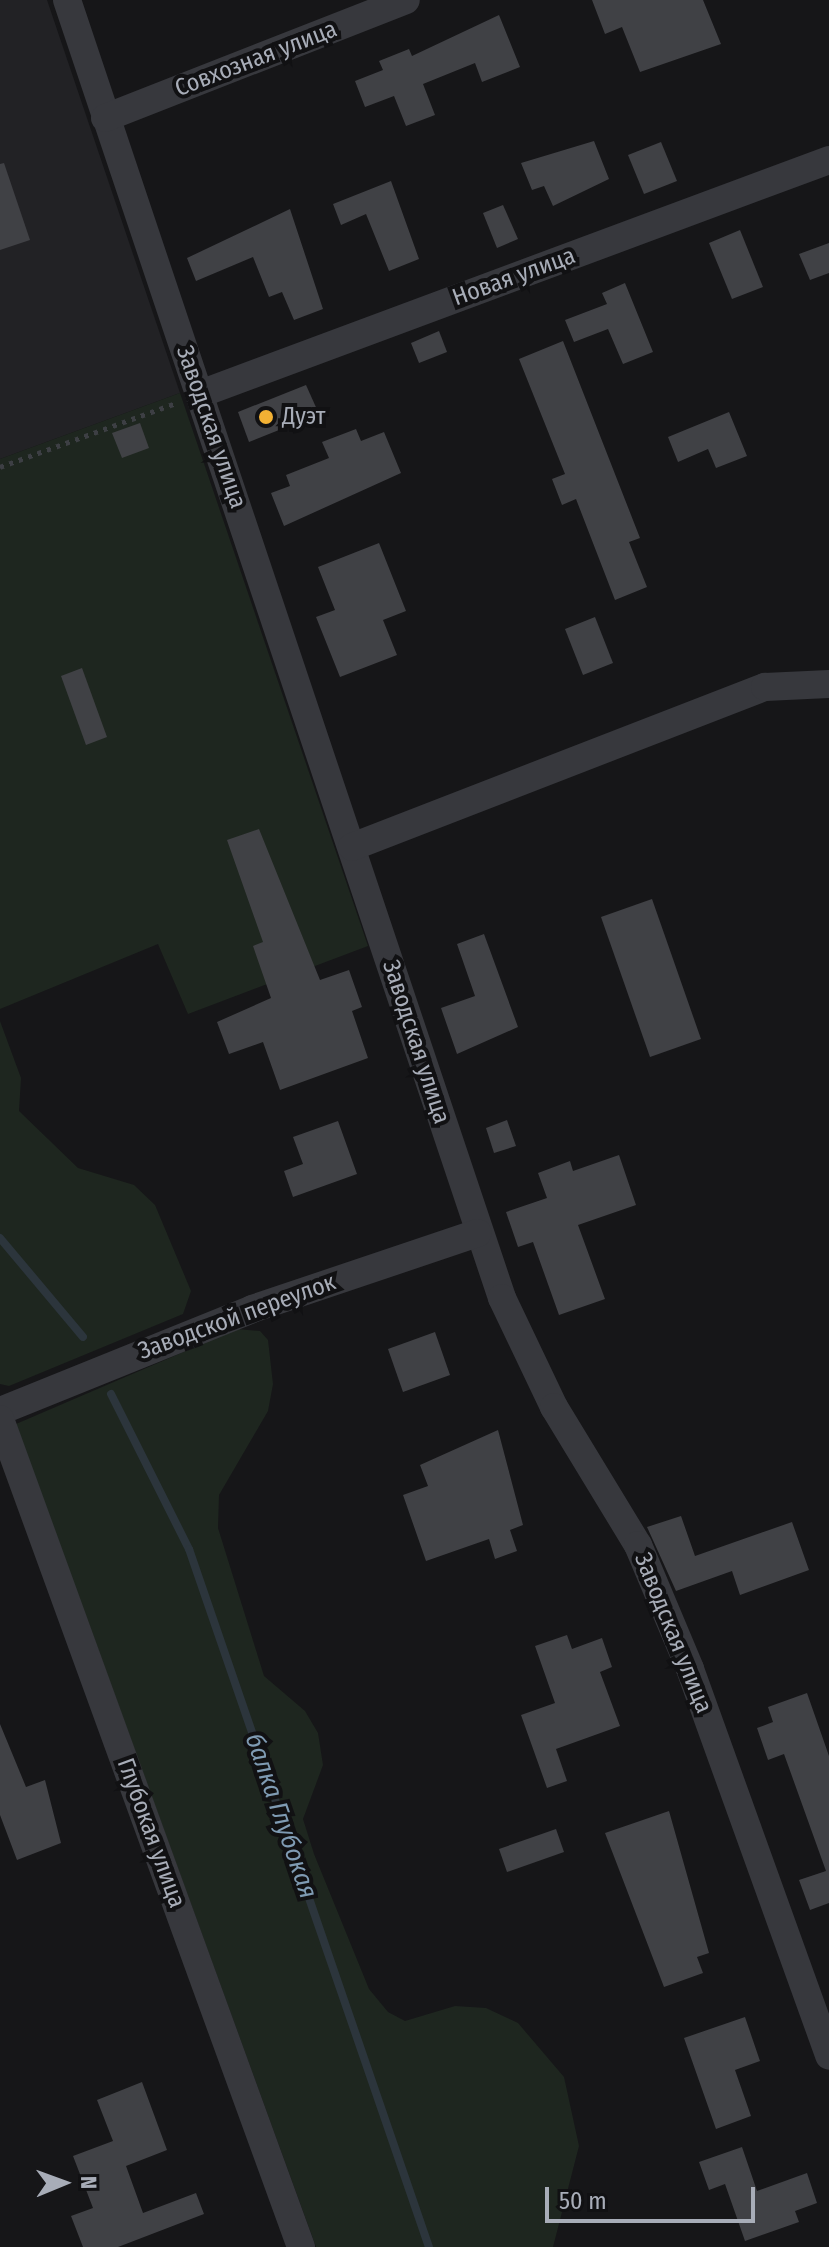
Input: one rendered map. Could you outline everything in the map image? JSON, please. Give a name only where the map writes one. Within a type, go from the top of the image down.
[{"type":"street","name":"Заводская улица","points":[[67,0],[352,847],[478,1233],[531,1362],[617,1503],[656,1586],[829,2056]]},
{"type":"street","name":"Совхозная улица","points":[[105,118],[406,0]]},
{"type":"street","name":"Новая улица","points":[[200,394],[829,160]]},
{"type":"street","points":[[352,847],[765,687],[829,684]]},
{"type":"street","name":"Заводской переулок","points":[[0,1411],[252,1309],[478,1233]]},
{"type":"street","name":"Глубокая улица","points":[[0,1419],[301,2247]]},
{"type":"path","points":[[0,467],[200,394]]},
{"type":"shaded area","points":[[0,0],[47,0],[180,393],[0,459]]},
{"type":"shaded area","points":[[180,393],[368,946],[188,1014],[158,944],[0,1009],[0,459]]},
{"type":"shaded area","points":[[0,1021],[21,1078],[19,1111],[78,1168],[134,1185],[155,1205],[191,1291],[183,1314],[9,1386],[0,1384]]},
{"type":"shaded area","points":[[237,1329],[260,1331],[268,1340],[273,1384],[268,1411],[219,1495],[218,1528],[264,1676],[305,1711],[318,1733],[323,1765],[303,1819],[314,1854],[369,1989],[388,2012],[405,2021],[455,2006],[486,2008],[518,2023],[564,2077],[579,2146],[553,2247],[316,2247],[16,1424]]},
{"type":"building","points":[[592,0],[703,0],[721,44],[640,72],[622,27],[605,34]]},
{"type":"building","points":[[499,15],[520,67],[482,82],[475,63],[423,84],[435,115],[406,126],[394,96],[365,107],[355,81],[383,70],[379,61],[409,49],[412,56]]},
{"type":"building","points":[[594,141],[609,179],[553,206],[544,186],[532,190],[521,163]]},
{"type":"building","points":[[661,142],[677,181],[644,194],[628,155]]},
{"type":"building","points":[[4,163],[30,240],[0,250],[0,164]]},
{"type":"building","points":[[391,181],[419,259],[389,271],[366,214],[341,225],[333,204]]},
{"type":"building","points":[[503,205],[518,239],[497,248],[483,213]]},
{"type":"building","points":[[290,209],[323,309],[294,320],[282,292],[269,297],[253,257],[196,281],[187,258]]},
{"type":"building","points":[[740,230],[763,287],[732,299],[709,243]]},
{"type":"building","points":[[829,243],[829,273],[810,280],[799,254]]},
{"type":"building","points":[[625,283],[653,352],[623,364],[608,329],[574,342],[565,320],[607,304],[602,293]]},
{"type":"building","points":[[439,331],[447,352],[419,363],[411,343]]},
{"type":"building","points":[[563,341],[640,538],[629,542],[647,587],[615,600],[576,499],[562,505],[552,479],[565,474],[519,359]]},
{"type":"building","points":[[306,385],[319,414],[249,442],[238,412]]},
{"type":"building","points":[[729,412],[747,456],[716,468],[708,449],[678,462],[668,437]]},
{"type":"building","points":[[140,423],[149,448],[122,458],[112,433]]},
{"type":"building","points":[[356,429],[361,441],[384,432],[401,473],[284,526],[271,493],[290,486],[286,475],[329,458],[322,442]]},
{"type":"building","points":[[379,543],[406,611],[383,620],[397,655],[340,677],[316,617],[335,610],[318,567]]},
{"type":"building","points":[[595,617],[613,663],[583,675],[565,629]]},
{"type":"building","points":[[82,668],[107,737],[86,745],[61,676]]},
{"type":"building","points":[[259,829],[320,980],[349,970],[362,1007],[352,1011],[368,1058],[280,1090],[263,1042],[229,1054],[217,1022],[271,998],[253,946],[263,942],[227,840]]},
{"type":"building","points":[[652,899],[701,1039],[650,1057],[601,917]]},
{"type":"building","points":[[484,934],[518,1027],[457,1054],[441,1008],[475,996],[457,944]]},
{"type":"building","points":[[507,1120],[516,1146],[494,1153],[486,1128]]},
{"type":"building","points":[[338,1121],[357,1174],[293,1197],[284,1171],[303,1164],[293,1137]]},
{"type":"building","points":[[619,1155],[636,1205],[578,1225],[605,1299],[559,1315],[533,1242],[518,1247],[506,1212],[547,1198],[538,1173],[570,1161],[573,1171]]},
{"type":"building","points":[[435,1332],[450,1375],[403,1392],[388,1349]]},
{"type":"building","points":[[498,1430],[523,1525],[510,1530],[517,1551],[495,1559],[489,1539],[426,1561],[403,1495],[428,1486],[420,1465]]},
{"type":"building","points":[[681,1516],[695,1556],[792,1522],[809,1570],[740,1595],[732,1571],[676,1591],[647,1527]]},
{"type":"building","points":[[567,1635],[572,1649],[602,1638],[612,1667],[600,1672],[620,1726],[556,1749],[567,1781],[547,1788],[521,1715],[555,1703],[535,1646]]},
{"type":"building","points":[[807,1693],[829,1756],[829,1903],[810,1910],[799,1880],[826,1871],[784,1754],[768,1760],[757,1728],[773,1722],[768,1707]]},
{"type":"building","points":[[0,1724],[26,1787],[45,1780],[61,1843],[17,1860],[0,1815]]},
{"type":"building","points":[[669,1811],[709,1953],[697,1957],[703,1973],[664,1987],[605,1833]]},
{"type":"building","points":[[556,1829],[564,1852],[507,1872],[499,1849]]},
{"type":"building","points":[[745,2017],[760,2061],[735,2070],[751,2116],[716,2129],[684,2038]]},
{"type":"building","points":[[142,2082],[167,2150],[126,2166],[143,2213],[196,2193],[204,2214],[118,2247],[83,2247],[71,2216],[93,2208],[73,2156],[113,2141],[97,2100]]},
{"type":"building","points":[[742,2147],[757,2191],[807,2173],[817,2203],[795,2211],[799,2222],[745,2241],[725,2184],[709,2190],[699,2162]]},
{"type":"waterway","name":"балка Глубокая","points":[[0,1238],[83,1337]]},
{"type":"waterway","name":"балка Глубокая","points":[[111,1394],[189,1549],[429,2247]]},
{"type":"place","name":"Дуэт","points":[[266,417]]}]
